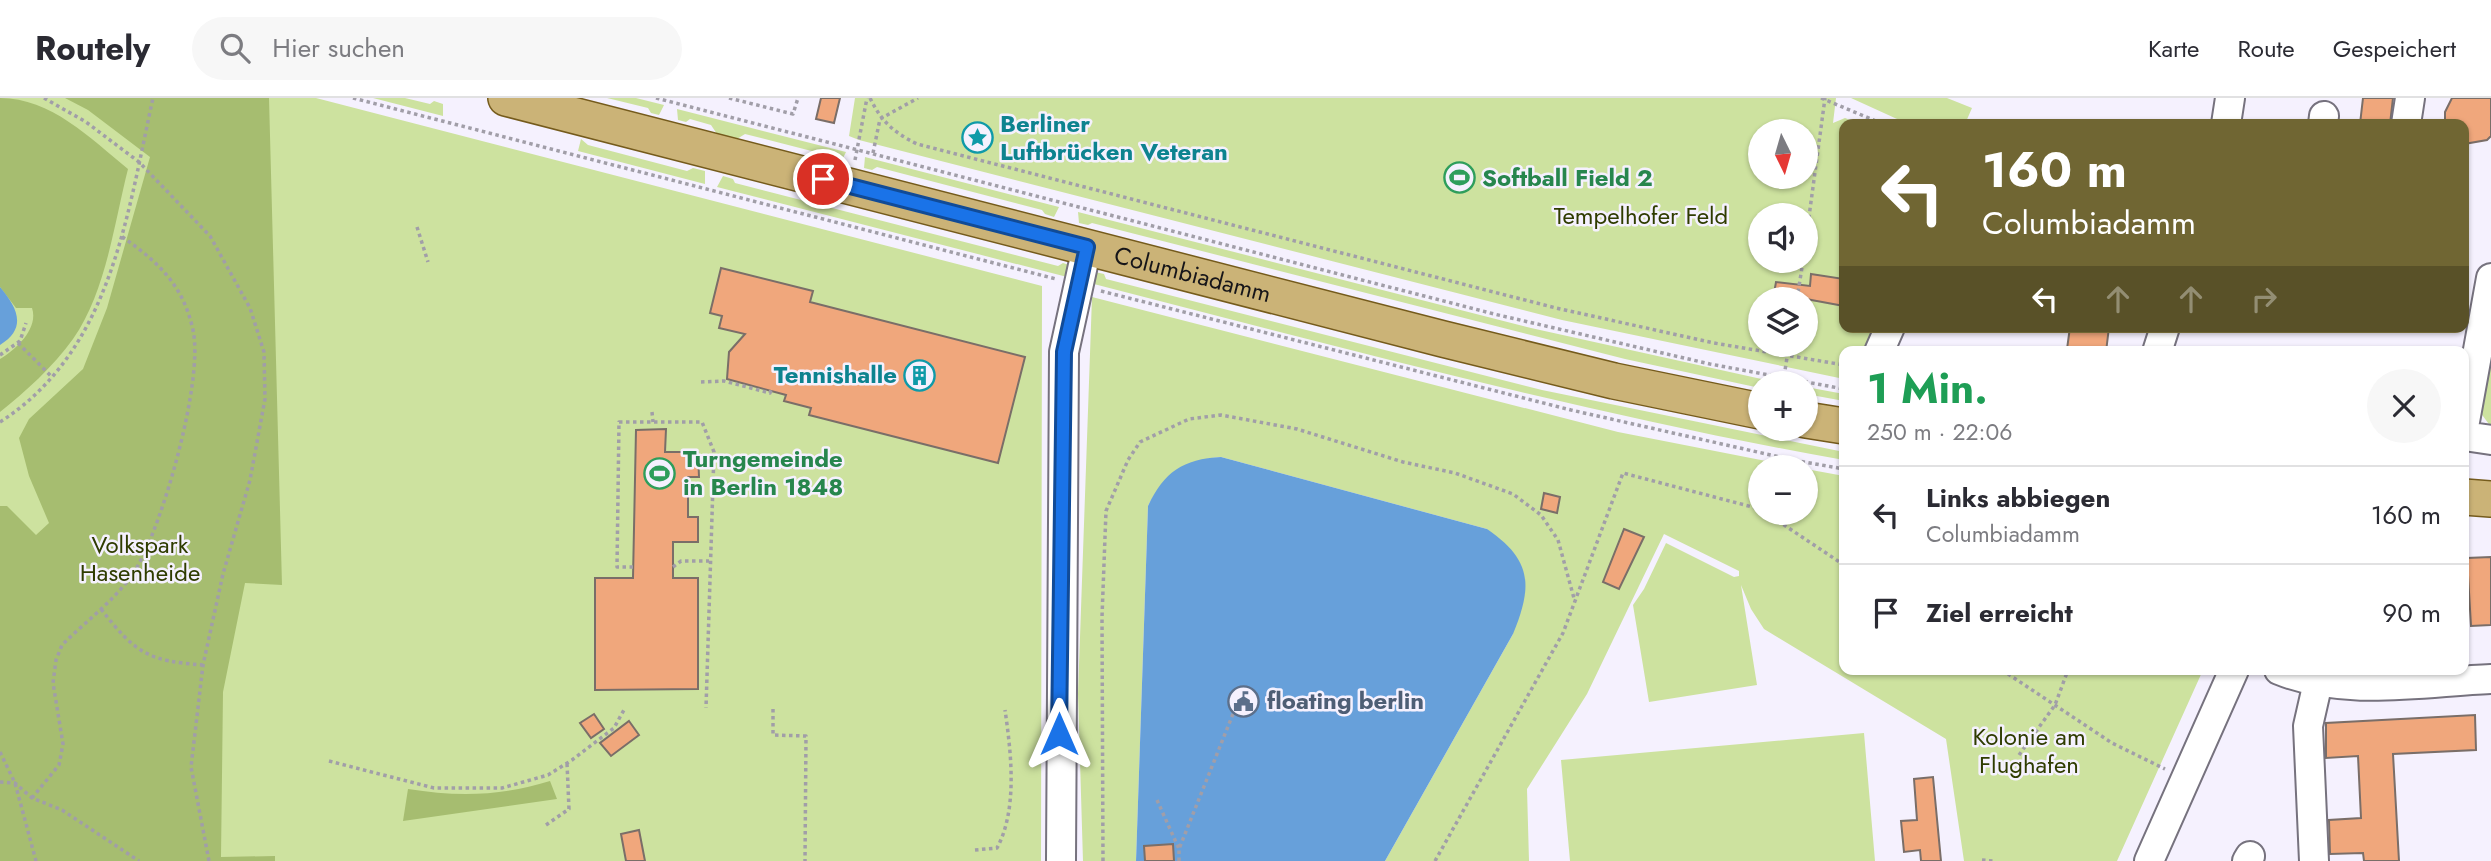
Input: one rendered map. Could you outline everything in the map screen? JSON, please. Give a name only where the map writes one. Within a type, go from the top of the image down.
[{"type":"main road","name":"Columbiadamm","points":[[506,98],[1615,381],[1748,409]]},
{"type":"main road","points":[[1818,422],[1839,425]]},
{"type":"main road","points":[[2469,497],[2491,499]]},
{"type":"street","points":[[2227,119],[2230,98]]},
{"type":"street","points":[[2407,119],[2410,98]]},
{"type":"street","points":[[1061,861],[1064,352],[1087,247]]},
{"type":"street","points":[[2469,392],[2479,323],[2491,278]]},
{"type":"street","points":[[2469,437],[2491,440]]},
{"type":"street","points":[[2154,856],[2232,675]]},
{"type":"street","points":[[2295,675],[2318,682],[2358,686],[2453,676],[2491,679]]},
{"type":"street","points":[[2314,861],[2308,726],[2318,682]]},
{"type":"path","points":[[44,98],[86,122],[139,162],[210,236],[250,308],[264,352],[265,399],[250,480],[223,574],[203,665],[191,767],[209,861]]},
{"type":"path","points":[[0,422],[52,377],[90,325],[109,284],[153,98]]},
{"type":"path","points":[[656,98],[1520,320],[1748,373]]},
{"type":"path","points":[[729,98],[793,114],[797,98]]},
{"type":"path","points":[[868,98],[880,119],[892,131],[917,144],[1556,308],[1748,348]]},
{"type":"path","points":[[859,140],[868,98]]},
{"type":"path","points":[[873,154],[880,119],[918,98]]},
{"type":"path","points":[[1811,203],[1824,99],[1871,119]]},
{"type":"path","points":[[417,227],[428,262]]},
{"type":"path","points":[[32,798],[59,765],[63,744],[53,683],[56,660],[62,645],[101,609],[135,572],[157,530],[178,452],[196,358],[193,328],[176,287],[158,262],[121,236]]},
{"type":"path","points":[[0,355],[18,343],[26,323]]},
{"type":"path","points":[[18,343],[52,377]]},
{"type":"path","points":[[1793,357],[1839,364]]},
{"type":"path","points":[[701,382],[724,381],[770,393],[772,387]]},
{"type":"path","points":[[1818,386],[1839,388]]},
{"type":"path","points":[[652,412],[653,422]]},
{"type":"path","points":[[1103,861],[1106,511],[1128,460],[1140,442],[1189,419],[1221,415],[1297,429],[1403,462],[1455,473],[1513,494],[1541,515],[1558,541],[1575,602]]},
{"type":"path","points":[[633,567],[617,567],[619,422],[702,422],[714,452],[706,708]]},
{"type":"path","points":[[1435,861],[1563,634],[1623,473],[1748,504]]},
{"type":"path","points":[[1784,525],[1839,562]]},
{"type":"path","points":[[673,567],[681,561],[709,561]]},
{"type":"path","points":[[101,609],[118,631],[142,653],[168,662],[203,665]]},
{"type":"path","points":[[2010,675],[2112,743],[2186,780]]},
{"type":"path","points":[[2020,755],[2055,705],[2066,675]]},
{"type":"path","points":[[329,761],[364,768],[408,783],[468,790],[525,783],[548,775],[614,728],[625,708]]},
{"type":"path","points":[[773,709],[773,735],[806,736],[805,861]]},
{"type":"path","points":[[1179,849],[1235,709]]},
{"type":"path","points":[[975,850],[997,848],[1005,834],[1010,792],[1005,710]]},
{"type":"path","points":[[0,752],[15,783],[36,861]]},
{"type":"path","points":[[546,825],[569,809],[567,763]]},
{"type":"path","points":[[0,782],[15,783],[32,798],[62,810],[139,861]]},
{"type":"path","points":[[1157,800],[1179,849],[1180,861]]},
{"type":"path","points":[[1982,860],[1993,861]]},
{"type":"green space","name":"Turngemeinde in Berlin 1848","points":[[0,98],[316,98],[1042,286],[1041,861],[0,861]]},
{"type":"green space","points":[[0,98],[19,100],[53,112],[128,169],[108,257],[94,300],[84,320],[57,359],[0,412],[0,359],[24,338],[32,324],[33,316],[32,308],[16,308],[0,287]]},
{"type":"green space","name":"Volkspark Hasenheide","points":[[65,98],[269,98],[282,585],[245,583],[223,692],[221,857],[275,856],[275,861],[0,861],[0,506],[7,506],[36,535],[49,523],[29,476],[19,438],[29,419],[83,369],[107,308],[150,157],[88,110]]},
{"type":"green space","points":[[373,98],[405,98],[430,104],[434,101],[443,104],[443,116]]},
{"type":"green space","points":[[607,98],[636,98],[664,105],[659,115],[651,113],[648,108]]},
{"type":"green space","name":"Tempelhofer Feld","points":[[855,98],[1836,98],[1833,123],[1839,120],[1839,333],[1878,333],[1873,346],[1839,346],[1839,378],[1818,374],[1818,371],[1806,371],[1562,320],[859,140],[849,136]]},
{"type":"green space","points":[[1851,98],[1947,98],[1972,108],[1967,119],[1897,119]]},
{"type":"green space","points":[[677,109],[846,152],[841,162],[831,156],[745,134],[737,139],[717,134],[711,125],[690,119],[686,122],[678,120]]},
{"type":"green space","points":[[581,139],[588,145],[687,171],[693,168],[705,171],[705,184],[578,151]]},
{"type":"green space","points":[[865,157],[1059,207],[1054,217],[1042,210],[877,167],[872,170],[864,168]]},
{"type":"green space","points":[[723,176],[733,179],[735,183],[1058,266],[1063,263],[1072,266],[1071,278],[717,187]]},
{"type":"green space","points":[[1078,212],[1531,328],[1748,376],[1748,385],[1625,359],[1092,223],[1079,223]]},
{"type":"green space","points":[[1095,272],[1104,274],[1106,279],[1542,390],[1748,432],[1748,441],[1790,441],[1839,451],[1839,459],[1749,442],[1654,422],[1371,355],[1090,283]]},
{"type":"green space","name":"Kolonie am Flughafen","points":[[1092,297],[1618,432],[1748,457],[1748,525],[1818,525],[1818,471],[1839,475],[1839,674],[1764,629],[1751,609],[1741,585],[1757,685],[1649,702],[1633,605],[1644,589],[1666,543],[1734,577],[1739,576],[1739,571],[1664,534],[1587,694],[1527,789],[1529,861],[1385,861],[1513,634],[1487,529],[1221,457],[1188,466],[1161,487],[1148,506],[1136,861],[1083,861],[1078,694]]},
{"type":"green space","points":[[2491,351],[2491,427],[2480,412]]},
{"type":"green space","points":[[1818,389],[1839,393],[1839,400],[1818,396]]},
{"type":"green space","name":"Kolonie am Flughafen","points":[[1840,675],[2201,675],[2117,861],[1964,861],[1946,739]]},
{"type":"green space","points":[[1864,733],[1875,861],[1570,861],[1561,760]]},
{"type":"green space","points":[[550,781],[557,799],[403,821],[408,789],[480,794],[515,790]]},
{"type":"water","points":[[0,287],[15,310],[17,324],[14,332],[0,345]]},
{"type":"water","points":[[1221,457],[1487,529],[1502,540],[1520,563],[1524,575],[1524,601],[1513,634],[1385,861],[1136,861],[1148,506],[1161,484],[1176,470],[1185,464]]},
{"type":"building","points":[[821,98],[840,98],[834,123],[816,119]]},
{"type":"building","points":[[2363,98],[2393,98],[2391,119],[2361,119]]},
{"type":"building","points":[[2452,98],[2491,98],[2491,136],[2487,140],[2469,143],[2469,119],[2445,119],[2445,112]]},
{"type":"building","name":"Tennishalle","points":[[721,268],[813,291],[810,302],[1025,357],[998,463],[809,415],[811,408],[784,401],[786,395],[727,379],[729,352],[745,334],[719,328],[722,316],[710,313]]},
{"type":"building","points":[[1811,274],[1839,278],[1839,305],[1818,301],[1818,287],[1775,287],[1776,282],[1810,286]]},
{"type":"building","points":[[2069,333],[2108,333],[2107,346],[2067,346]]},
{"type":"building","points":[[666,429],[665,452],[698,452],[699,477],[688,477],[688,517],[698,517],[698,542],[673,542],[673,578],[698,578],[698,689],[595,690],[595,578],[633,578],[636,430]]},
{"type":"building","points":[[1544,493],[1560,497],[1557,513],[1541,509]]},
{"type":"building","points":[[1624,529],[1644,537],[1619,589],[1603,582]]},
{"type":"building","points":[[2491,557],[2491,625],[2471,626],[2469,558]]},
{"type":"building","points":[[594,714],[604,729],[591,738],[580,723]]},
{"type":"building","points":[[2475,715],[2476,750],[2393,754],[2399,861],[2364,861],[2363,853],[2330,854],[2329,820],[2361,818],[2358,756],[2326,758],[2326,723]]},
{"type":"building","points":[[629,721],[639,735],[611,756],[600,743]]},
{"type":"building","points":[[1933,777],[1941,861],[1921,861],[1920,850],[1904,852],[1901,821],[1917,820],[1914,779]]},
{"type":"building","points":[[639,830],[645,861],[626,861],[621,834]]},
{"type":"building","points":[[1173,844],[1174,861],[1145,861],[1144,846]]},
{"type":"place","name":"Berliner Luftbrücken Veteran","points":[[977,138]]},
{"type":"place","name":"Softball Field 2","points":[[1459,178]]},
{"type":"place","name":"Tennishalle","points":[[920,375]]},
{"type":"place","name":"Turngemeinde in Berlin 1848","points":[[660,473]]},
{"type":"place","name":"floating berlin","points":[[1244,701]]},
{"type":"route","points":[[823,179],[1087,247],[1064,352],[1059,734]]}]
